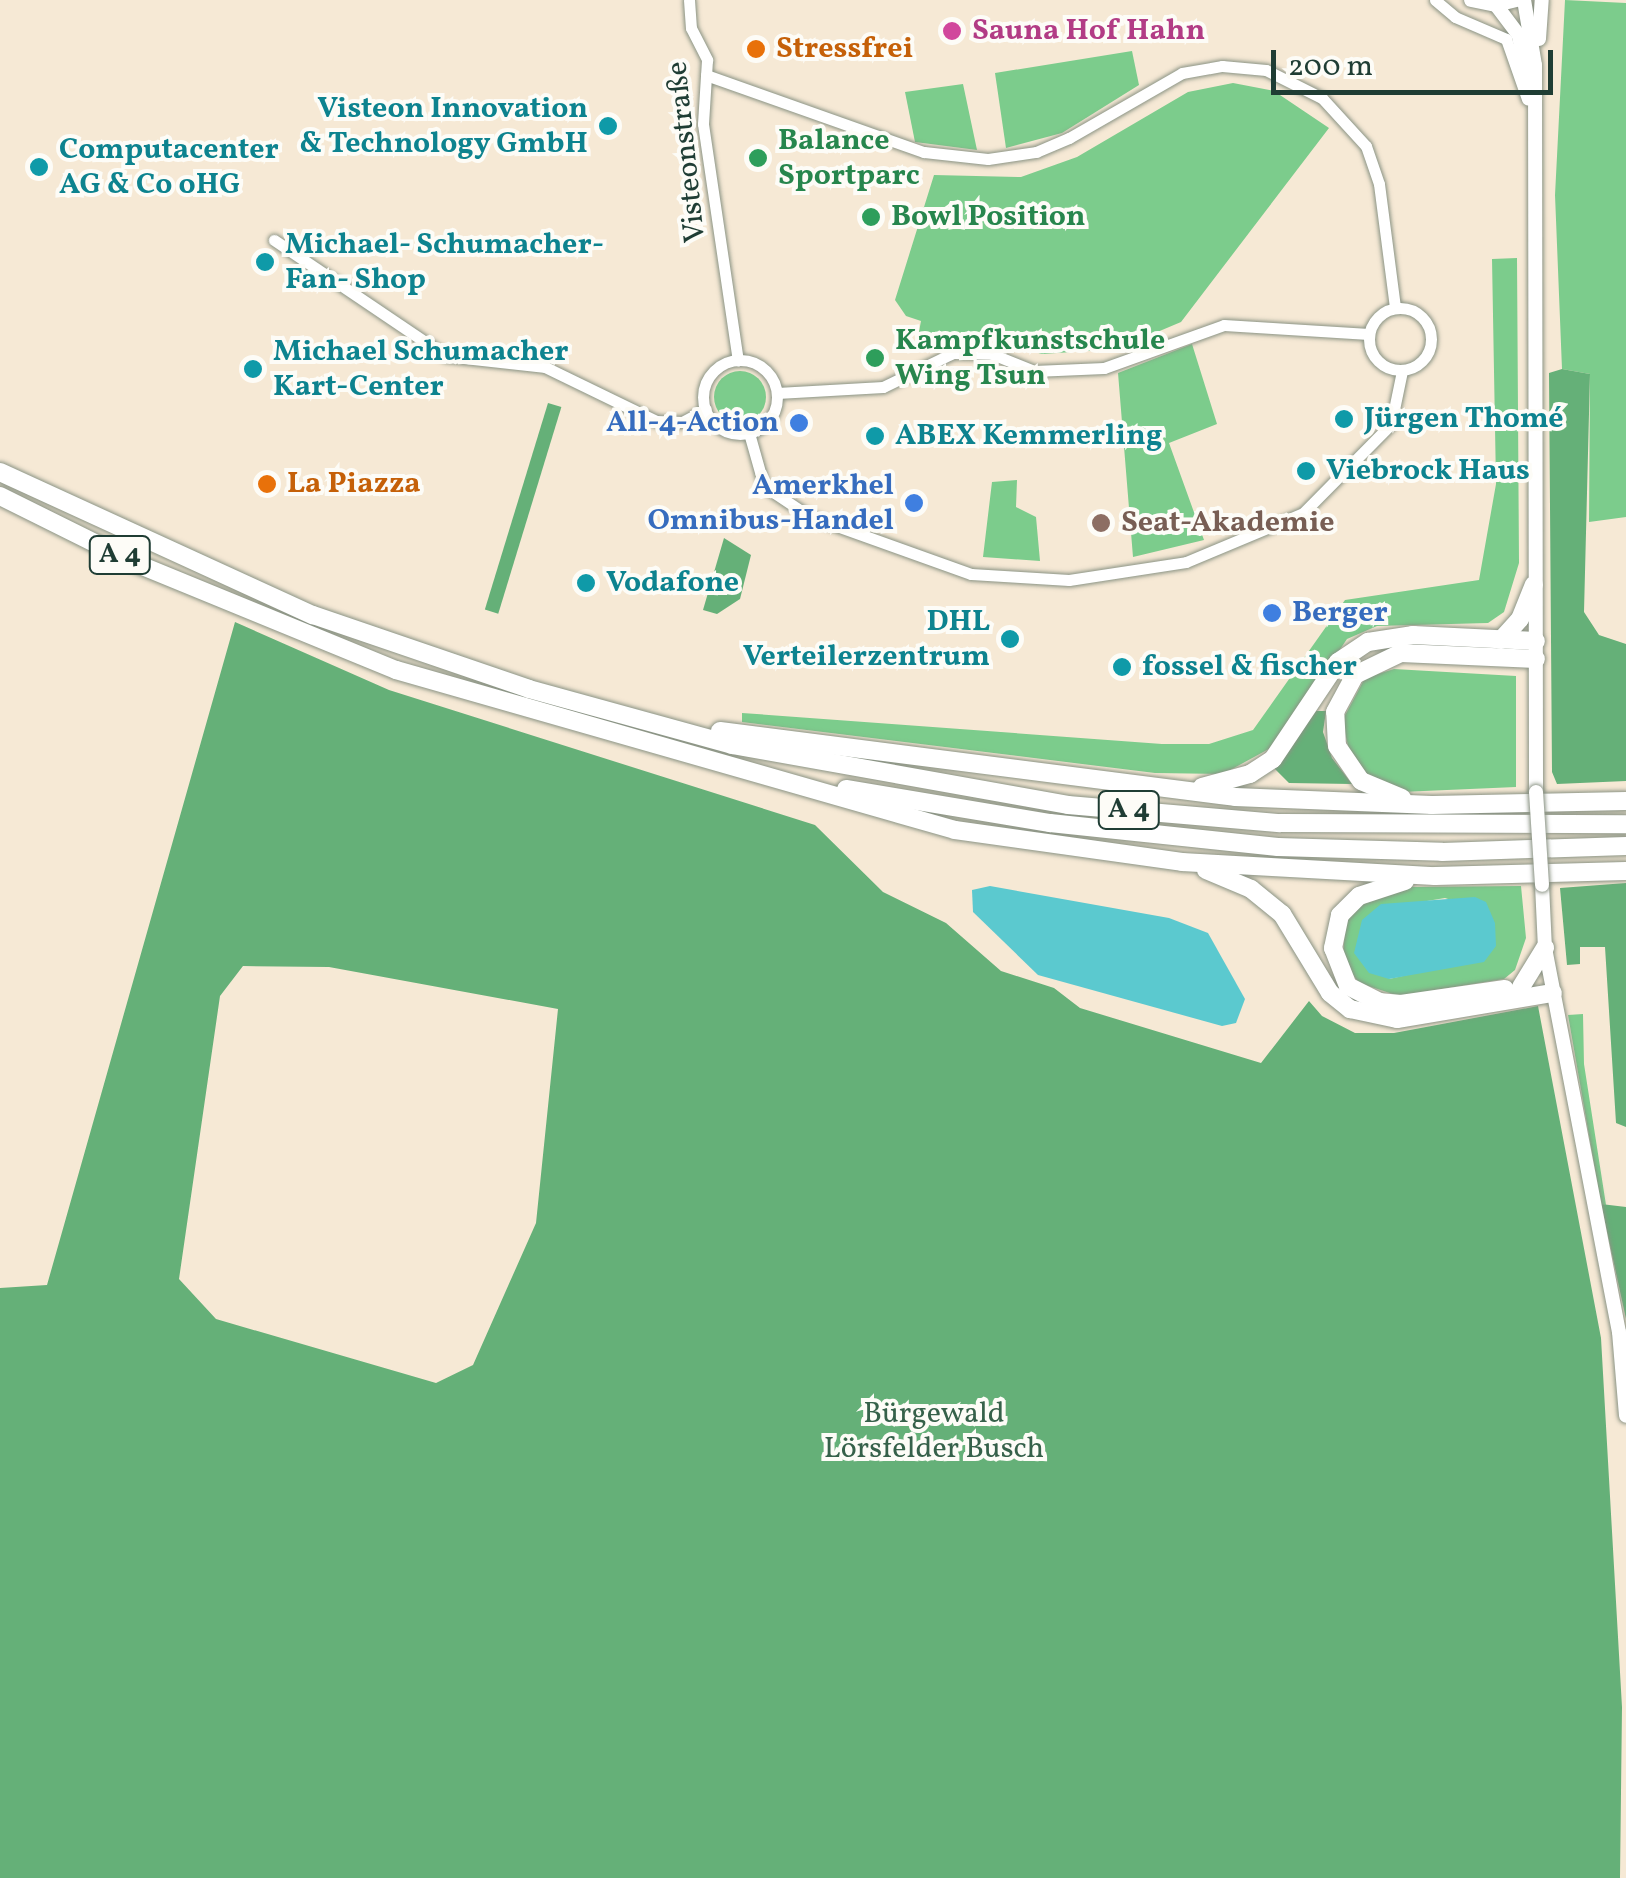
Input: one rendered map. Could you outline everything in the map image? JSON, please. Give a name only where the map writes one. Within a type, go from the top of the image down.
[{"type":"highway","name":"A 4","points":[[0,472],[313,615],[640,719],[884,776],[1068,804],[1280,823],[1626,824]]},
{"type":"highway","name":"A 4","points":[[0,496],[135,563],[396,670],[728,765],[1050,823],[1278,847],[1442,852],[1626,846]]},
{"type":"highway","points":[[1501,640],[1520,619],[1534,585]]},
{"type":"highway","points":[[1182,791],[1236,780],[1273,759],[1338,662],[1368,642],[1413,634],[1501,640],[1536,650]]},
{"type":"highway","points":[[1432,805],[1373,788],[1344,762],[1334,724],[1350,682],[1368,664],[1400,653],[1536,650]]},
{"type":"highway","points":[[640,719],[1182,791],[1432,805],[1626,801]]},
{"type":"highway","points":[[728,765],[956,830],[1182,862],[1435,876],[1626,871]]},
{"type":"highway","points":[[1182,862],[1262,896],[1282,914],[1330,993],[1369,1016],[1397,1019],[1552,988]]},
{"type":"highway","points":[[1435,876],[1387,883],[1350,902],[1333,948],[1348,986],[1379,1002],[1402,1004],[1521,987],[1552,988]]},
{"type":"highway","points":[[1521,987],[1546,948]]},
{"type":"main road","points":[[1471,0],[1496,6],[1516,0]]},
{"type":"main road","points":[[1524,0],[1535,65]]},
{"type":"main road","points":[[1530,106],[1542,0]]},
{"type":"main road","points":[[1496,6],[1522,46],[1530,106],[1536,792],[1546,948],[1618,1332],[1626,1416]]},
{"type":"street","name":"Visteonstraße","points":[[689,0],[706,76],[703,124],[738,360]]},
{"type":"street","points":[[1435,0],[1456,18],[1506,39],[1530,106]]},
{"type":"street","points":[[706,76],[924,152],[988,158],[1068,138],[1182,73],[1222,66],[1286,77],[1322,98],[1366,146],[1379,184],[1394,308]]},
{"type":"street","points":[[274,240],[446,356],[545,366],[656,422],[682,422],[706,410]]},
{"type":"street","points":[[749,433],[764,486],[810,516],[971,574],[1069,580],[1186,562],[1303,513],[1391,424],[1402,371],[1428,355],[1432,335],[1423,317],[1394,308],[1377,317],[1369,334],[1377,360],[1402,371]]},
{"type":"street","points":[[777,394],[882,387],[953,354],[992,354],[1034,370],[1104,368],[1224,325],[1369,334]]},
{"type":"street","points":[[738,360],[768,373],[777,394],[767,422],[749,433],[718,426],[706,410],[710,377],[738,360]]},
{"type":"green space","points":[[1565,0],[1626,3],[1626,517],[1589,522],[1590,374],[1562,369],[1555,195]]},
{"type":"green space","points":[[1132,51],[1139,85],[1062,133],[1006,148],[995,73]]},
{"type":"green space","points":[[1233,83],[1274,91],[1329,128],[1181,322],[1117,349],[1042,354],[964,332],[917,342],[921,321],[906,316],[895,300],[934,175],[1021,177],[1077,157],[1188,92]]},
{"type":"green space","points":[[963,84],[977,150],[915,142],[905,92]]},
{"type":"green space","points":[[1517,258],[1519,563],[1504,612],[1488,623],[1377,626],[1347,639],[1276,745],[1223,774],[1155,773],[742,722],[742,713],[1162,744],[1209,744],[1253,730],[1345,600],[1479,580],[1496,484],[1492,259]]},
{"type":"green space","points":[[1192,344],[1217,424],[1169,443],[1204,540],[1133,557],[1118,373]]},
{"type":"green space","points":[[1562,369],[1590,374],[1584,612],[1599,635],[1626,644],[1626,781],[1557,784],[1552,772],[1549,373]]},
{"type":"green space","points":[[740,371],[759,378],[766,397],[759,416],[740,423],[721,416],[714,397],[721,378]]},
{"type":"green space","points":[[548,403],[561,407],[498,614],[485,610]]},
{"type":"green space","points":[[1017,480],[1016,507],[1036,517],[1040,561],[983,557],[992,482]]},
{"type":"green space","points":[[724,538],[751,555],[740,599],[717,614],[703,610]]},
{"type":"green space","name":"Bürgewald Lörsfelder Busch","points":[[235,622],[389,690],[815,825],[883,892],[946,923],[1001,971],[1054,988],[1080,1008],[1261,1063],[1309,1001],[1322,1016],[1355,1033],[1394,1033],[1538,1006],[1601,1338],[1622,1707],[1620,1878],[0,1878],[0,1288],[47,1285]],"holes":[[[243,966],[329,967],[558,1009],[536,1223],[473,1365],[436,1383],[216,1319],[179,1279],[220,996]]]},
{"type":"green space","points":[[1394,669],[1516,676],[1516,787],[1401,792],[1372,780],[1351,757],[1342,721],[1365,678]]},
{"type":"green space","points":[[1316,711],[1326,711],[1323,732],[1332,758],[1352,784],[1289,783],[1274,768]]},
{"type":"green space","points":[[1626,883],[1626,1127],[1616,1123],[1605,947],[1580,947],[1580,964],[1567,965],[1560,888]]},
{"type":"green space","points":[[1521,886],[1526,938],[1515,970],[1504,979],[1399,996],[1359,983],[1343,961],[1345,925],[1356,906],[1407,887]],"holes":[[[1445,898],[1457,902],[1421,972],[1389,979],[1421,902]]]},
{"type":"green space","points":[[1583,1014],[1584,1064],[1606,1205],[1601,1204],[1568,1015]]},
{"type":"green space","points":[[1601,1204],[1626,1207],[1626,1319]]},
{"type":"water","points":[[990,886],[1169,918],[1208,933],[1245,999],[1236,1023],[1222,1026],[1038,975],[973,912],[972,890]]},
{"type":"water","points":[[1475,897],[1486,902],[1495,923],[1496,946],[1484,962],[1389,979],[1369,973],[1354,953],[1362,920],[1381,904]]},
{"type":"place","name":"Sauna Hof Hahn","points":[[952,31]]},
{"type":"place","name":"Stressfrei","points":[[756,49]]},
{"type":"place","name":"Visteon Innovation & Technology GmbH","points":[[608,126]]},
{"type":"place","name":"Balance Sportparc","points":[[758,158]]},
{"type":"place","name":"Computacenter AG & Co oHG","points":[[39,167]]},
{"type":"place","name":"Bowl Position","points":[[871,217]]},
{"type":"place","name":"Michael- Schumacher- Fan- Shop","points":[[265,262]]},
{"type":"place","name":"Kampfkunstschule Wing Tsun","points":[[875,358]]},
{"type":"place","name":"Michael Schumacher Kart-Center","points":[[253,369]]},
{"type":"place","name":"Jürgen Thomé","points":[[1344,419]]},
{"type":"place","name":"All-4-Action","points":[[799,423]]},
{"type":"place","name":"ABEX Kemmerling","points":[[875,436]]},
{"type":"place","name":"Viebrock Haus","points":[[1306,471]]},
{"type":"place","name":"La Piazza","points":[[267,484]]},
{"type":"place","name":"Amerkhel Omnibus-Handel","points":[[914,503]]},
{"type":"place","name":"Seat-Akademie","points":[[1101,523]]},
{"type":"place","name":"Vodafone","points":[[586,583]]},
{"type":"place","name":"Berger","points":[[1272,613]]},
{"type":"place","name":"DHL Verteilerzentrum","points":[[1010,639]]},
{"type":"place","name":"fossel & fischer","points":[[1122,667]]}]
